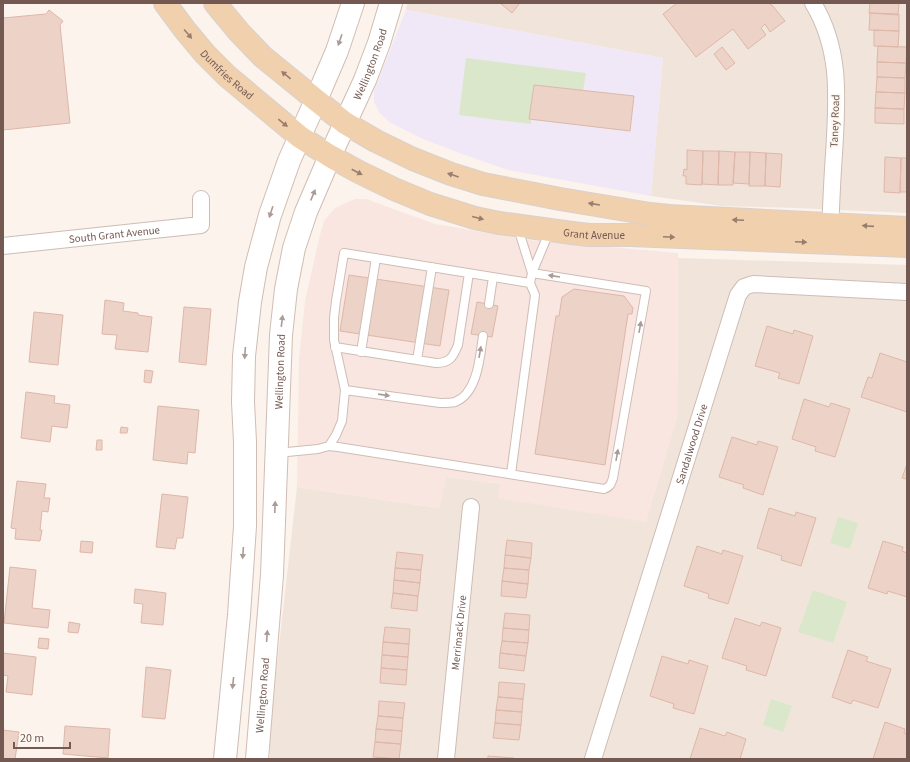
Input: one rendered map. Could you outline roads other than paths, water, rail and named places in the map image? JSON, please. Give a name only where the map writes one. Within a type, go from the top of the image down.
[{"type":"main road","name":"Dumfries Road","points":[[165,3],[205,54],[227,76],[300,137]]},
{"type":"main road","points":[[215,3],[239,32],[263,57],[316,100]]},
{"type":"main road","points":[[225,759],[239,615],[245,526],[245,442],[243,402],[244,356],[250,302],[256,267],[270,215],[288,162],[337,51],[353,3]]},
{"type":"main road","name":"Wellington Road","points":[[257,759],[272,575],[278,386],[281,335],[286,289],[294,248],[306,212],[365,80],[379,43],[391,3]]},
{"type":"main road","name":"Grant Avenue","points":[[316,100],[346,123],[376,141],[413,159],[451,174],[483,184],[632,211],[830,234],[907,246]]},
{"type":"main road","name":"Grant Avenue","points":[[300,137],[330,156],[394,190],[430,204],[475,218],[518,226],[589,235],[830,234],[907,228]]},
{"type":"main road","points":[[630,235],[632,211]]},
{"type":"street","name":"Taney Road","points":[[813,3],[822,18],[831,46],[836,75],[837,105],[830,234]]},
{"type":"street","name":"South Grant Avenue","points":[[3,246],[201,225],[201,200]]},
{"type":"street","name":"Sandalwood Drive","points":[[593,759],[738,295],[744,287],[753,284],[907,292]]},
{"type":"street","name":"Merrimack Drive","points":[[446,759],[471,507]]},
{"type":"lane","points":[[518,226],[532,273]]},
{"type":"lane","points":[[511,474],[535,295],[530,283],[532,273],[550,230]]},
{"type":"lane","points":[[329,446],[342,421],[345,390],[334,340],[334,318],[344,253],[530,283]]},
{"type":"lane","points":[[362,352],[376,258]]},
{"type":"lane","points":[[417,360],[432,267]]},
{"type":"lane","points":[[335,348],[436,363],[442,363],[450,359],[458,345],[469,273]]},
{"type":"lane","points":[[277,453],[318,449],[329,446],[604,489],[608,488],[613,478],[646,291],[532,273]]},
{"type":"lane","points":[[488,304],[493,277]]},
{"type":"lane","points":[[345,390],[440,403],[459,400],[471,387],[475,378],[483,336]]}]
